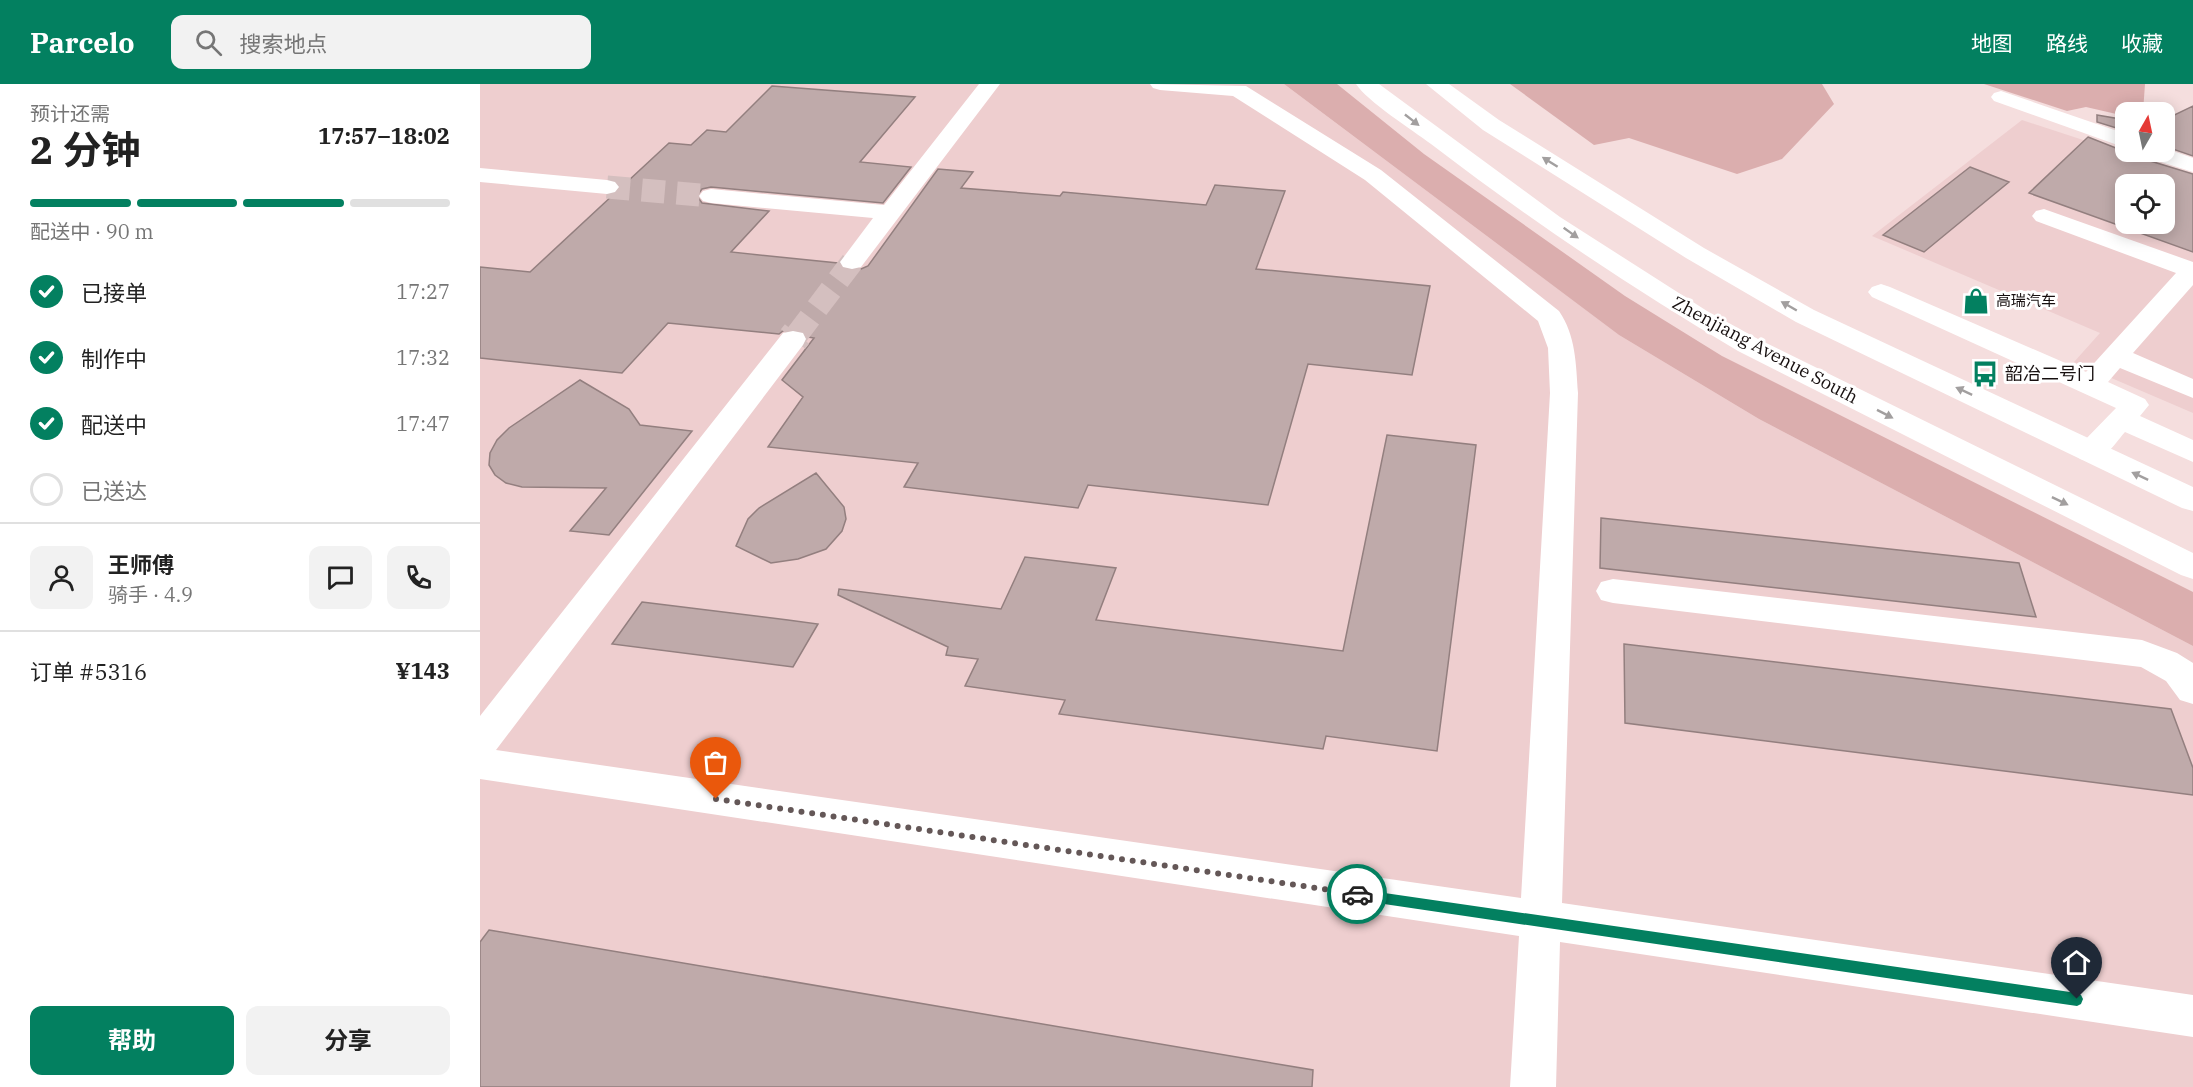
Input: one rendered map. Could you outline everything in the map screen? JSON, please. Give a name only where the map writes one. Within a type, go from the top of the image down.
[{"type":"main road","points":[[852,262],[990,84]]},
{"type":"main road","points":[[1160,84],[1234,87],[1373,175],[1550,317],[1562,348],[1564,393],[1533,1087]]},
{"type":"main road","name":"Zhenjiang Avenue South","points":[[1366,84],[1448,147],[1647,286],[1693,314],[1768,356],[2193,567]]},
{"type":"main road","points":[[1436,84],[1491,125],[1695,253],[1805,316],[2193,500]]},
{"type":"main road","points":[[2001,97],[2115,138]]},
{"type":"main road","points":[[2175,159],[2193,165]]},
{"type":"main road","points":[[480,175],[607,187]]},
{"type":"main road","points":[[711,196],[891,213]]},
{"type":"main road","points":[[2044,216],[2193,271],[2090,385]]},
{"type":"main road","points":[[1881,292],[2135,405],[2090,452]]},
{"type":"main road","points":[[480,743],[793,339]]},
{"type":"main road","points":[[2116,357],[2193,390]]},
{"type":"main road","points":[[2121,419],[2193,452]]},
{"type":"main road","points":[[1613,591],[2142,654],[2171,666],[2185,678],[2193,690]]},
{"type":"main road","points":[[480,764],[1541,922],[2193,1016]]},
{"type":"shaded area","points":[[480,84],[1284,84],[1619,335],[1759,419],[2193,646],[2193,1087],[480,1087]]},
{"type":"shaded area","points":[[1284,84],[1337,84],[1424,154],[1625,296],[1722,356],[2193,592],[2193,646],[1759,419],[1619,335]]},
{"type":"shaded area","points":[[1510,84],[1822,84],[1834,104],[1782,159],[1737,174],[1629,138],[1594,145]]},
{"type":"shaded area","points":[[1984,84],[2145,84],[2144,102],[2115,102],[2115,114],[2086,107],[2067,111]]},
{"type":"shaded area","points":[[2022,120],[2115,150],[2115,162],[2150,162],[2193,176],[2193,413],[2074,362],[2100,333],[1872,236]]},
{"type":"building","points":[[772,86],[915,97],[860,162],[911,167],[883,203],[711,187],[702,189],[697,196],[702,203],[769,211],[731,252],[838,263],[843,269],[852,271],[861,269],[868,266],[938,169],[973,172],[961,188],[1060,196],[1063,192],[1206,205],[1215,185],[1285,191],[1256,269],[1430,286],[1412,375],[1308,364],[1268,505],[1088,485],[1078,508],[904,487],[918,463],[768,447],[803,397],[782,380],[814,338],[808,337],[803,331],[793,329],[779,334],[668,323],[622,373],[480,358],[480,267],[530,272],[669,143],[691,145],[707,130],[726,132]]},
{"type":"building","points":[[2193,106],[2193,156],[2175,150],[2175,115]]},
{"type":"building","points":[[2097,115],[2115,118],[2115,128],[2097,122]]},
{"type":"building","points":[[2088,137],[2115,148],[2115,162],[2154,162],[2193,174],[2193,252],[2143,234],[2175,234],[2175,174],[2115,174],[2115,224],[2029,193]]},
{"type":"building","points":[[1970,167],[2009,182],[1924,252],[1883,235]]},
{"type":"building","points":[[580,380],[629,409],[640,425],[692,431],[609,535],[570,531],[606,488],[522,487],[506,483],[495,475],[489,465],[490,453],[497,440],[509,428]]},
{"type":"building","points":[[1387,435],[1476,445],[1437,751],[1326,736],[1323,749],[1059,714],[1065,700],[965,686],[978,659],[946,655],[948,647],[838,595],[839,589],[1001,609],[1025,557],[1116,568],[1096,620],[1343,651]]},
{"type":"building","points":[[816,473],[844,507],[846,519],[842,531],[826,549],[798,559],[771,563],[736,546],[748,519],[759,508]]},
{"type":"building","points":[[1601,518],[2019,563],[2036,617],[1600,568]]},
{"type":"building","points":[[642,602],[818,624],[793,667],[612,644]]},
{"type":"building","points":[[1624,644],[2171,709],[2193,768],[2193,795],[1625,723]]},
{"type":"building","points":[[489,930],[1313,1070],[1312,1087],[480,1087],[480,942]]},
{"type":"tunnel","points":[[607,187],[711,196]]},
{"type":"tunnel","points":[[796,336],[852,262]]},
{"type":"tunnel","points":[[793,339],[797,334]]},
{"type":"way so far","points":[[716,799],[1357,894]]},
{"type":"place","name":"高瑞汽车","points":[[1976,301]]},
{"type":"place","name":"韶冶二号门","points":[[1985,374]]},
{"type":"route","points":[[1357,894],[2077,999]]}]
